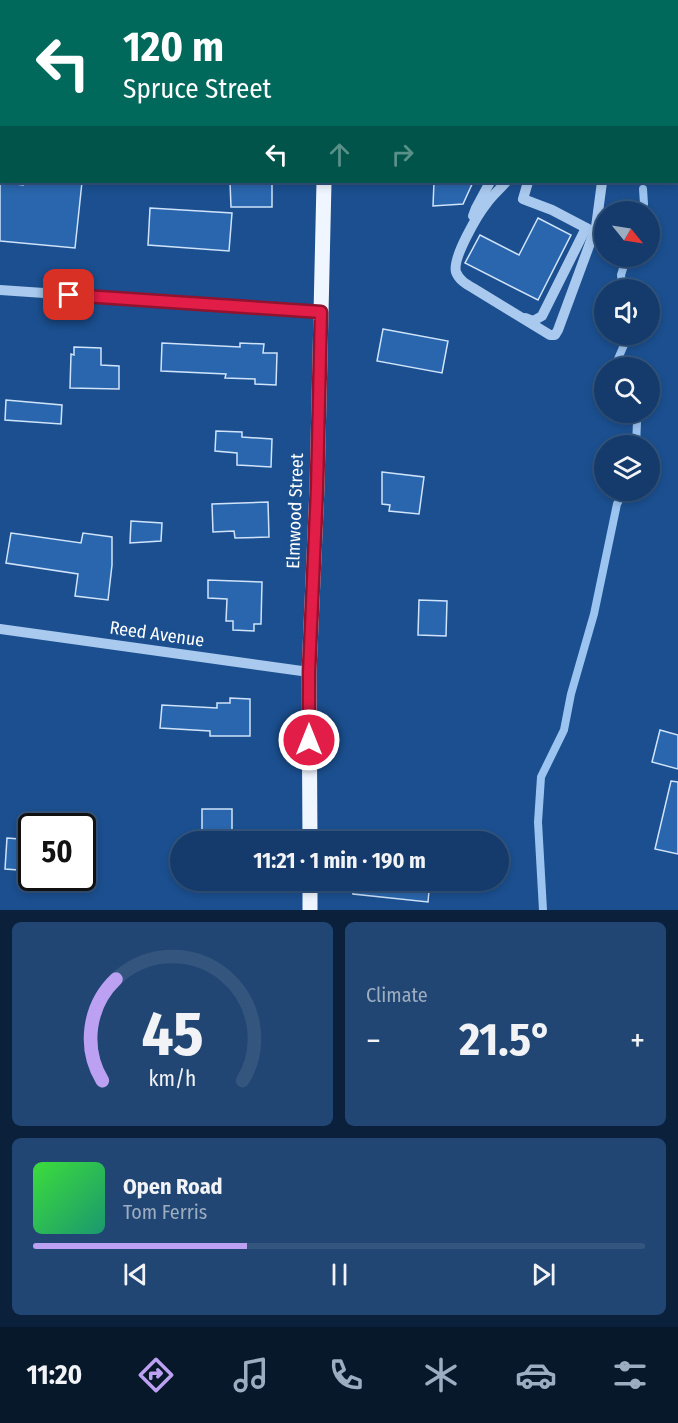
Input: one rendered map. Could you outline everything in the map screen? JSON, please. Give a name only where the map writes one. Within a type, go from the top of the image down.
[{"type":"main road","name":"Elmwood Street","points":[[310,831],[309,672],[317,488],[324,183]]},
{"type":"main road","points":[[310,891],[310,910]]},
{"type":"street","points":[[489,183],[476,208],[464,240],[455,266],[457,273],[461,280],[550,335],[555,335],[558,330],[591,230],[602,183]]},
{"type":"street","points":[[464,240],[487,203],[505,183]]},
{"type":"street","points":[[528,183],[523,199],[552,210],[591,230]]},
{"type":"street","points":[[514,313],[533,321],[542,316],[591,230]]},
{"type":"street","points":[[0,290],[321,312]]},
{"type":"street","name":"Reed Avenue","points":[[0,629],[309,672]]},
{"type":"building","points":[[0,183],[23,185],[23,183],[82,183],[75,248],[0,241]]},
{"type":"building","points":[[230,183],[272,183],[272,207],[231,207]]},
{"type":"building","points":[[434,183],[473,183],[463,204],[433,206]]},
{"type":"building","points":[[150,208],[232,213],[229,251],[148,245]]},
{"type":"building","points":[[538,218],[571,235],[538,300],[465,263],[480,235],[519,255]]},
{"type":"building","points":[[383,329],[448,341],[442,373],[377,361]]},
{"type":"building","points":[[162,343],[240,347],[240,343],[264,344],[263,353],[277,353],[276,385],[255,384],[255,379],[225,378],[226,374],[161,371]]},
{"type":"building","points":[[74,347],[101,348],[101,365],[119,366],[119,389],[70,388],[71,354],[74,355]]},
{"type":"building","points":[[6,400],[62,405],[61,424],[5,420]]},
{"type":"building","points":[[216,431],[242,432],[242,437],[272,439],[271,467],[237,465],[237,453],[215,451]]},
{"type":"building","points":[[382,472],[424,477],[419,514],[389,511],[390,505],[382,504]]},
{"type":"building","points":[[268,502],[269,537],[235,538],[234,531],[213,532],[212,504]]},
{"type":"building","points":[[131,521],[162,523],[161,541],[130,543]]},
{"type":"building","points":[[11,533],[81,543],[83,533],[112,537],[108,600],[75,596],[78,574],[6,563]]},
{"type":"building","points":[[208,580],[262,582],[261,624],[254,624],[254,631],[233,630],[233,621],[226,621],[227,599],[208,598]]},
{"type":"building","points":[[419,600],[447,601],[446,636],[418,635]]},
{"type":"building","points":[[230,698],[250,699],[250,736],[210,736],[210,731],[160,728],[162,705],[217,708],[217,703],[230,703]]},
{"type":"building","points":[[660,730],[678,735],[678,769],[652,762]]},
{"type":"building","points":[[671,781],[678,782],[678,854],[655,849]]},
{"type":"building","points":[[202,809],[232,809],[232,831],[202,831]]},
{"type":"building","points":[[7,838],[18,839],[18,870],[5,869]]},
{"type":"building","points":[[353,891],[429,891],[428,902],[353,894]]},
{"type":"waterway","points":[[643,189],[644,201]]},
{"type":"waterway","points":[[622,279],[624,267]]},
{"type":"waterway","points":[[619,357],[624,345]]},
{"type":"waterway","points":[[636,435],[637,423]]},
{"type":"waterway","points":[[543,910],[538,822],[541,777],[564,730],[571,694],[594,614],[619,501]]},
{"type":"route","points":[[69,295],[321,312],[317,488],[309,672],[309,740]]}]
